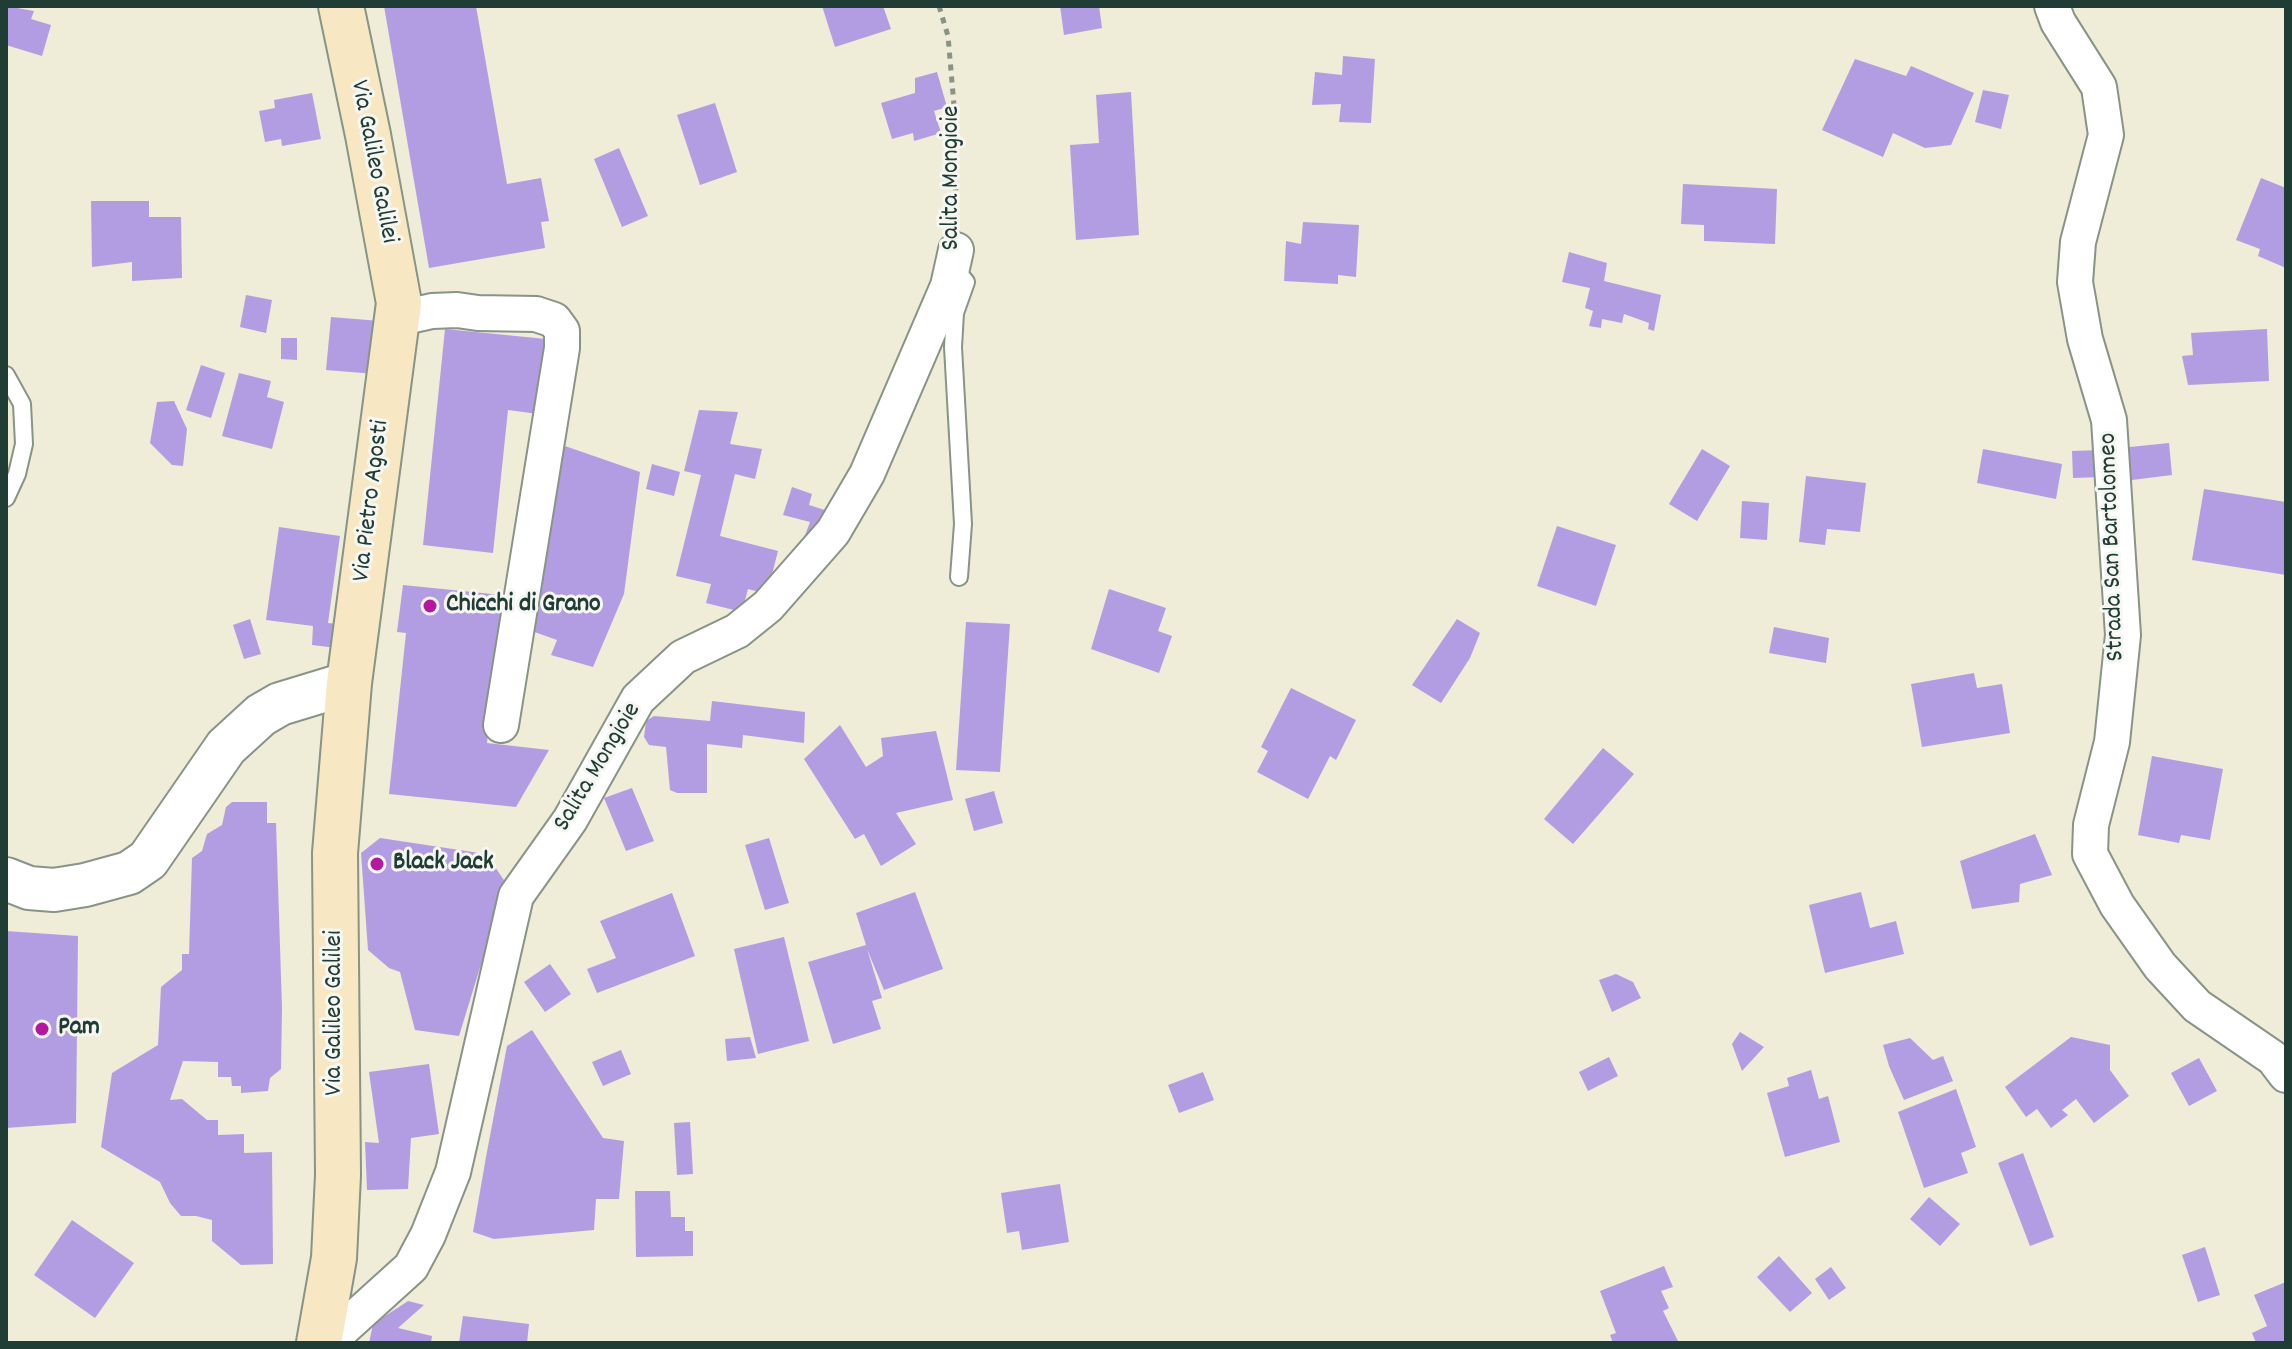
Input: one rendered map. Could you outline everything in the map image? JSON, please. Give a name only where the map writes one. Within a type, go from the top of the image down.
[{"type":"main road","name":"Via Galileo Galilei","points":[[341,6],[399,303],[396,319]]},
{"type":"main road","name":"Via Pietro Agosti","points":[[349,683],[396,319]]},
{"type":"main road","name":"Via Galileo Galilei","points":[[319,1343],[334,1258],[338,1175],[335,853],[349,683]]},
{"type":"street","name":"Strada San Bartolomeo","points":[[2052,6],[2058,22],[2099,87],[2106,135],[2078,242],[2075,282],[2085,339],[2109,420],[2123,635],[2112,742],[2091,825],[2090,854],[2117,905],[2160,966],[2197,1006],[2273,1058],[2286,1075]]},
{"type":"street","name":"Salita Mongioie","points":[[327,1343],[411,1267],[428,1235],[453,1172],[516,896],[570,820],[638,699],[683,657],[737,631],[768,606],[833,532],[867,474],[948,286],[955,258]]},
{"type":"street","points":[[396,319],[432,311],[457,310],[536,314],[554,320],[562,331],[562,348],[501,725]]},
{"type":"street","points":[[6,879],[29,888],[54,890],[129,873],[148,860],[226,747],[261,715],[280,704],[349,683]]},
{"type":"lane","points":[[955,258],[966,282],[955,313],[953,347],[963,524],[959,577]]},
{"type":"lane","points":[[6,375],[22,404],[24,444],[17,474],[6,498]]},
{"type":"path","name":"Salita Mongioie","points":[[939,6],[948,36],[955,117],[955,258]]},
{"type":"building","points":[[6,6],[34,11],[31,19],[51,25],[42,56],[6,45]]},
{"type":"building","points":[[384,6],[476,6],[507,184],[541,178],[549,221],[541,222],[545,248],[429,268]]},
{"type":"building","points":[[822,6],[883,6],[891,29],[835,47]]},
{"type":"building","points":[[1060,6],[1099,6],[1102,28],[1064,35]]},
{"type":"building","points":[[1343,56],[1375,59],[1371,123],[1339,122],[1341,104],[1312,105],[1315,72],[1342,75]]},
{"type":"building","points":[[1855,59],[1906,76],[1911,66],[1974,93],[1951,145],[1925,148],[1893,133],[1883,157],[1822,130]]},
{"type":"building","points":[[937,72],[947,107],[934,111],[941,133],[914,141],[913,133],[892,139],[881,103],[915,93],[915,78]]},
{"type":"building","points":[[1983,90],[2009,95],[2001,129],[1975,122]]},
{"type":"building","points":[[1131,92],[1139,235],[1076,240],[1070,145],[1099,143],[1096,95]]},
{"type":"building","points":[[312,93],[321,139],[282,146],[281,139],[265,142],[259,111],[275,108],[274,100]]},
{"type":"building","points":[[715,103],[737,172],[700,185],[677,115]]},
{"type":"building","points":[[619,148],[648,216],[622,227],[594,159]]},
{"type":"building","points":[[2261,178],[2286,188],[2286,268],[2258,256],[2260,249],[2236,240]]},
{"type":"building","points":[[1683,184],[1777,189],[1775,244],[1704,241],[1704,225],[1681,224]]},
{"type":"building","points":[[91,201],[149,201],[149,217],[181,217],[182,278],[132,281],[132,262],[92,267]]},
{"type":"building","points":[[1303,222],[1359,225],[1356,277],[1338,275],[1338,284],[1284,281],[1286,241],[1301,244]]},
{"type":"building","points":[[1569,252],[1607,263],[1604,281],[1661,295],[1654,331],[1648,329],[1649,323],[1624,314],[1622,323],[1602,319],[1601,328],[1589,326],[1593,311],[1585,308],[1590,288],[1562,282]]},
{"type":"building","points":[[246,295],[272,300],[266,333],[240,327]]},
{"type":"building","points":[[331,317],[380,321],[375,374],[326,370]]},
{"type":"building","points":[[445,329],[546,339],[538,414],[508,410],[493,553],[423,545]]},
{"type":"building","points":[[2267,329],[2269,381],[2188,385],[2182,356],[2193,355],[2191,333]]},
{"type":"building","points":[[281,338],[297,338],[297,360],[281,359]]},
{"type":"building","points":[[201,365],[225,373],[211,418],[186,410]]},
{"type":"building","points":[[239,373],[271,381],[267,397],[284,402],[272,449],[222,436]]},
{"type":"building","points":[[174,401],[187,429],[183,466],[172,465],[150,443],[157,402]]},
{"type":"building","points":[[699,410],[738,412],[730,444],[762,449],[755,479],[735,474],[720,536],[778,551],[767,594],[748,589],[742,612],[706,603],[711,584],[676,576],[701,475],[684,471]]},
{"type":"building","points":[[2169,443],[2172,475],[2124,481],[2120,448]]},
{"type":"building","points":[[562,445],[640,472],[624,594],[593,667],[551,655],[557,640],[526,629],[542,588]]},
{"type":"building","points":[[1702,449],[1730,466],[1697,521],[1669,504]]},
{"type":"building","points":[[1983,449],[2062,464],[2056,499],[1977,483]]},
{"type":"building","points":[[2100,450],[2102,477],[2073,478],[2072,451]]},
{"type":"building","points":[[652,464],[680,472],[674,496],[646,489]]},
{"type":"building","points":[[1806,476],[1866,483],[1860,532],[1827,529],[1825,545],[1799,542]]},
{"type":"building","points":[[792,487],[812,494],[809,505],[828,511],[817,540],[804,538],[810,522],[783,515]]},
{"type":"building","points":[[2204,489],[2286,502],[2286,575],[2192,560]]},
{"type":"building","points":[[1742,501],[1769,503],[1767,540],[1740,538]]},
{"type":"building","points":[[1557,526],[1616,545],[1596,606],[1537,586]]},
{"type":"building","points":[[279,527],[340,536],[328,623],[347,625],[345,649],[312,645],[313,626],[266,620]]},
{"type":"building","points":[[403,585],[502,595],[487,743],[549,750],[516,807],[389,794],[406,633],[397,632]]},
{"type":"building","points":[[1109,589],[1166,608],[1158,631],[1172,636],[1159,673],[1091,649]]},
{"type":"building","points":[[250,619],[261,654],[244,659],[233,625]]},
{"type":"building","points":[[1457,619],[1480,633],[1470,658],[1441,703],[1412,685]]},
{"type":"building","points":[[966,622],[1010,624],[1000,772],[956,770]]},
{"type":"building","points":[[1774,627],[1829,638],[1826,663],[1769,653]]},
{"type":"building","points":[[1974,673],[1977,688],[2002,684],[2010,733],[1922,747],[1911,684]]},
{"type":"building","points":[[1291,688],[1356,720],[1336,760],[1330,756],[1308,799],[1257,772],[1268,751],[1261,747]]},
{"type":"building","points":[[712,701],[805,712],[804,743],[743,735],[742,748],[707,744],[707,793],[677,793],[670,790],[666,747],[649,745],[644,737],[646,721],[654,716],[710,721]]},
{"type":"building","points":[[840,725],[866,767],[883,756],[881,738],[936,731],[953,800],[896,813],[916,844],[881,866],[864,834],[855,839],[804,759]]},
{"type":"building","points":[[1603,748],[1634,774],[1573,844],[1544,819]]},
{"type":"building","points":[[2152,756],[2223,769],[2210,840],[2181,835],[2179,843],[2138,835]]},
{"type":"building","points":[[632,788],[654,841],[626,851],[604,798]]},
{"type":"building","points":[[994,791],[1003,823],[974,831],[965,799]]},
{"type":"building","points":[[232,802],[267,802],[267,823],[276,823],[281,1069],[270,1078],[268,1091],[241,1093],[241,1086],[232,1086],[231,1077],[218,1077],[218,1062],[183,1061],[170,1100],[182,1099],[207,1120],[218,1120],[218,1135],[244,1134],[244,1153],[272,1152],[273,1264],[241,1265],[212,1241],[212,1220],[181,1216],[170,1203],[160,1182],[101,1147],[112,1073],[158,1045],[161,987],[182,970],[182,954],[189,954],[192,858],[202,851],[207,834],[222,825],[226,807]]},
{"type":"building","points":[[2035,834],[2052,875],[2020,884],[2019,902],[1972,909],[1960,861]]},
{"type":"building","points":[[380,838],[486,854],[506,883],[459,1036],[415,1030],[400,972],[389,968],[368,950],[361,853]]},
{"type":"building","points":[[769,838],[789,903],[765,910],[745,845]]},
{"type":"building","points":[[915,892],[943,969],[884,990],[867,949],[882,998],[872,1001],[881,1029],[833,1044],[808,962],[866,945],[856,913]]},
{"type":"building","points":[[1861,892],[1870,928],[1896,921],[1904,954],[1825,973],[1809,905]]},
{"type":"building","points":[[672,893],[695,956],[597,993],[587,969],[616,958],[600,921]]},
{"type":"building","name":"Pam","points":[[6,931],[78,936],[76,1123],[6,1128]]},
{"type":"building","points":[[784,937],[809,1041],[758,1054],[734,949]]},
{"type":"building","points":[[550,964],[571,994],[545,1012],[524,982]]},
{"type":"building","points":[[1616,974],[1633,982],[1641,998],[1612,1012],[1599,980]]},
{"type":"building","points":[[532,1030],[603,1138],[624,1141],[619,1199],[596,1199],[594,1230],[494,1239],[473,1232],[486,1157],[507,1046]]},
{"type":"building","points":[[1740,1032],[1764,1047],[1742,1071],[1732,1044]]},
{"type":"building","points":[[750,1037],[756,1058],[727,1061],[725,1039]]},
{"type":"building","points":[[2071,1037],[2110,1045],[2110,1070],[2129,1096],[2094,1123],[2076,1099],[2062,1110],[2068,1115],[2051,1128],[2037,1109],[2026,1117],[2005,1087]]},
{"type":"building","points":[[1910,1038],[1933,1060],[1943,1056],[1953,1081],[1904,1100],[1883,1045]]},
{"type":"building","points":[[621,1050],[631,1074],[603,1086],[592,1062]]},
{"type":"building","points":[[1609,1057],[1618,1076],[1588,1091],[1579,1072]]},
{"type":"building","points":[[2199,1058],[2217,1091],[2189,1106],[2171,1073]]},
{"type":"building","points":[[429,1064],[439,1134],[411,1138],[408,1189],[367,1190],[365,1142],[379,1143],[369,1072]]},
{"type":"building","points":[[1811,1070],[1819,1099],[1828,1096],[1840,1142],[1785,1157],[1767,1093],[1789,1086],[1787,1078]]},
{"type":"building","points":[[1203,1072],[1214,1100],[1179,1113],[1168,1085]]},
{"type":"building","points":[[1956,1089],[1976,1147],[1961,1153],[1968,1173],[1924,1188],[1898,1112]]},
{"type":"building","points":[[690,1122],[693,1174],[677,1175],[674,1123]]},
{"type":"building","points":[[2023,1153],[2054,1237],[2030,1246],[1998,1163]]},
{"type":"building","points":[[1060,1184],[1069,1242],[1022,1250],[1019,1231],[1007,1233],[1001,1193]]},
{"type":"building","points":[[635,1191],[670,1191],[671,1217],[685,1217],[685,1231],[693,1231],[693,1256],[636,1257]]},
{"type":"building","points":[[1929,1197],[1960,1224],[1940,1246],[1910,1219]]},
{"type":"building","points":[[72,1220],[134,1263],[95,1318],[34,1275]]},
{"type":"building","points":[[2205,1247],[2220,1295],[2198,1302],[2182,1255]]},
{"type":"building","points":[[1779,1256],[1812,1293],[1790,1312],[1757,1277]]},
{"type":"building","points":[[1664,1266],[1673,1287],[1661,1291],[1669,1308],[1663,1311],[1679,1343],[1613,1343],[1610,1335],[1616,1333],[1600,1291]]},
{"type":"building","points":[[1831,1267],[1846,1288],[1829,1300],[1815,1279]]},
{"type":"building","points":[[2286,1282],[2286,1343],[2256,1343],[2252,1333],[2267,1326],[2254,1295]]},
{"type":"building","points":[[408,1301],[424,1305],[398,1328],[432,1336],[431,1343],[369,1343],[373,1324]]},
{"type":"building","points":[[463,1316],[529,1324],[527,1343],[459,1343]]},
{"type":"place","name":"Chicchi di Grano","points":[[430,606]]},
{"type":"place","name":"Black Jack","points":[[377,864]]},
{"type":"place","name":"Pam","points":[[42,1029]]}]
